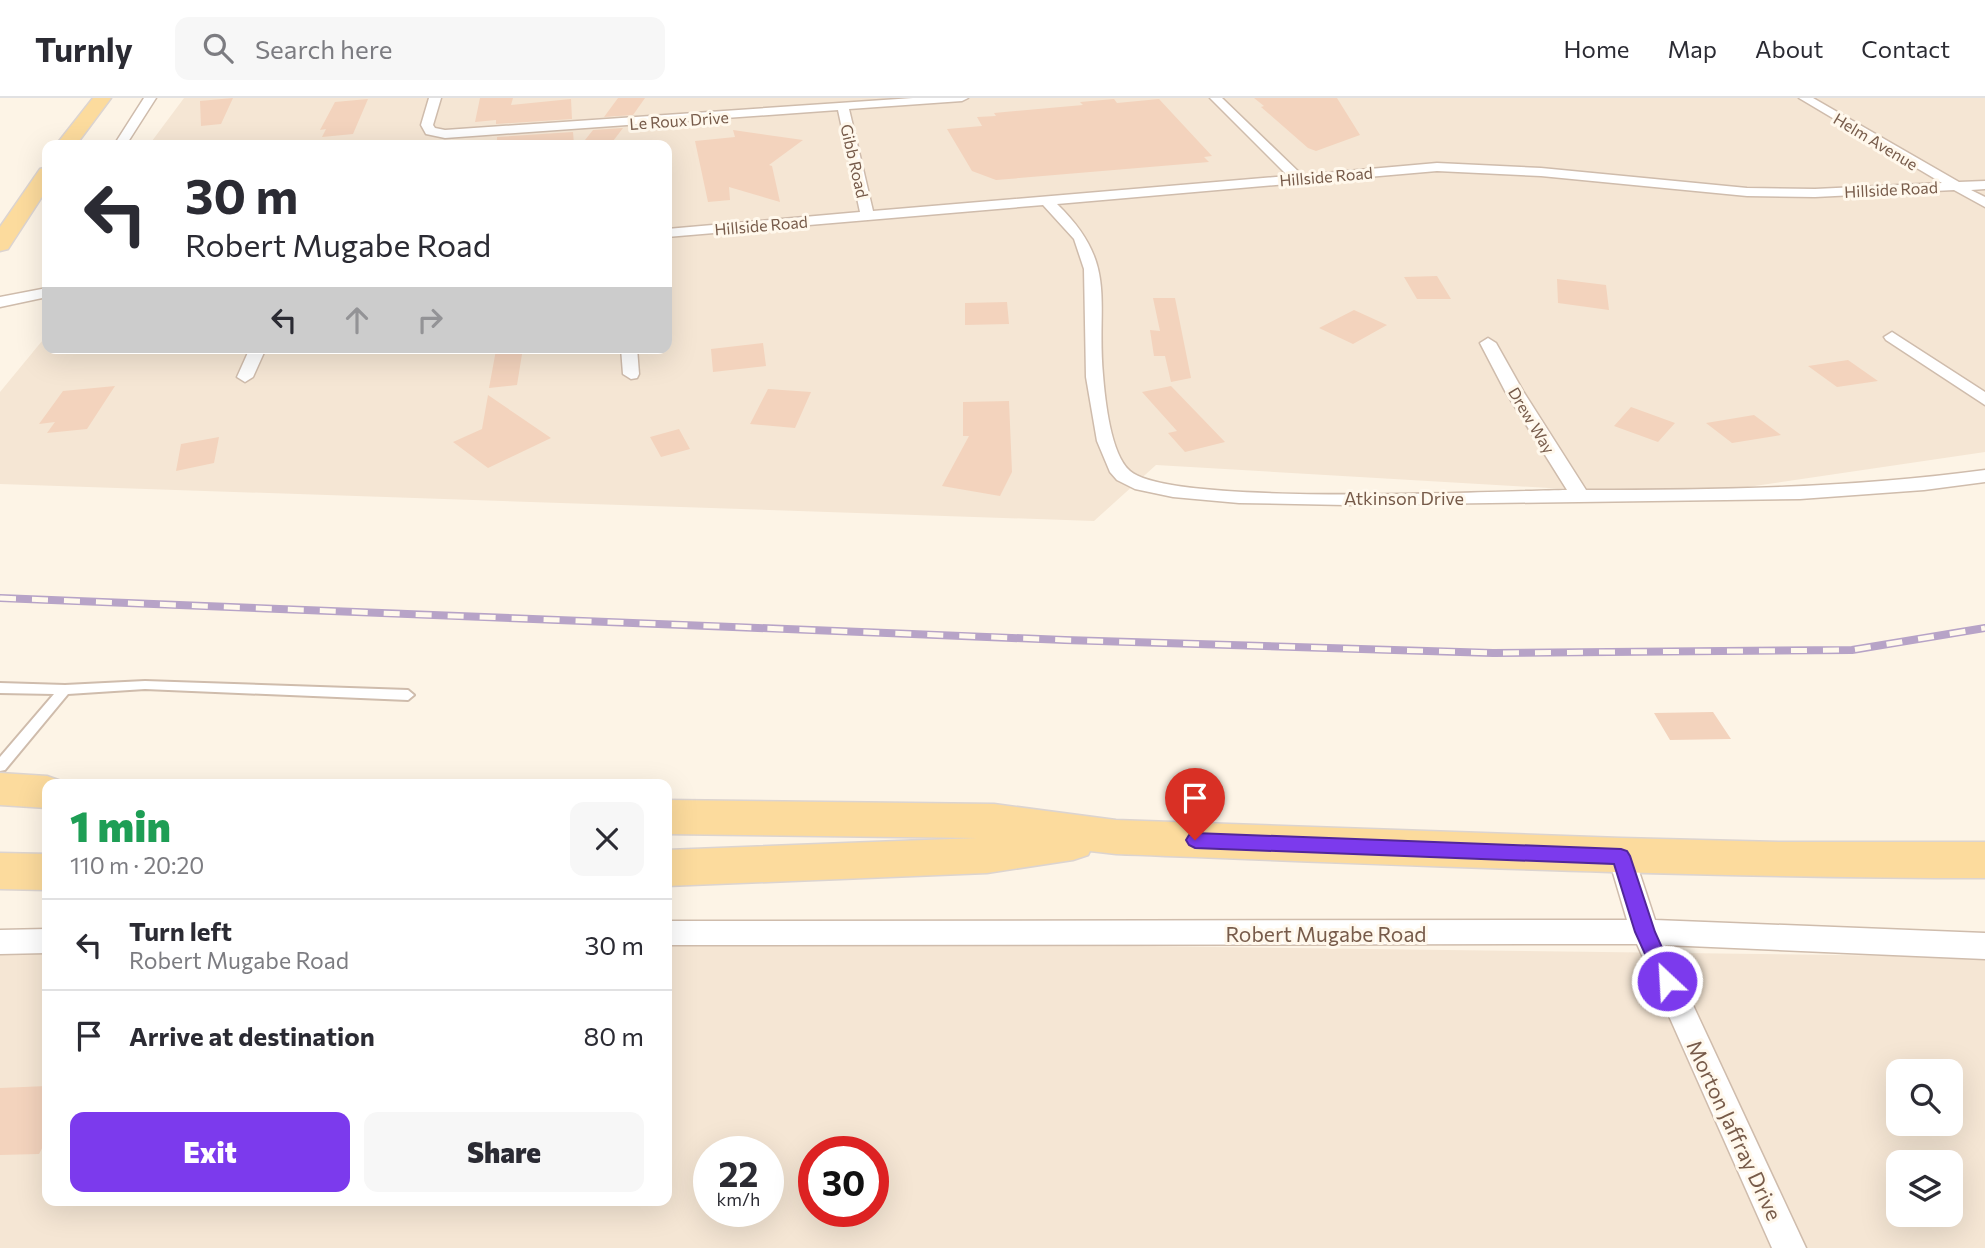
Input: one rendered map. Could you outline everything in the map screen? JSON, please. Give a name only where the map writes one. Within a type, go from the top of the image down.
[{"type":"main road","points":[[70,140],[102,98]]},
{"type":"main road","points":[[0,244],[42,181]]},
{"type":"main road","points":[[0,789],[42,792]]},
{"type":"main road","points":[[672,817],[995,821],[1116,837],[1621,856],[1779,860],[1985,860]]},
{"type":"main road","points":[[672,868],[986,855],[1116,837]]},
{"type":"main road","points":[[0,872],[42,872]]},
{"type":"street","points":[[123,140],[150,98]]},
{"type":"street","name":"Le Roux Drive","points":[[435,98],[427,125],[430,131],[445,134],[698,113],[843,108],[961,98]]},
{"type":"street","points":[[1216,98],[1297,178]]},
{"type":"street","name":"Helm Avenue","points":[[1805,98],[1985,203]]},
{"type":"street","name":"Gibb Road","points":[[843,108],[867,215]]},
{"type":"street","name":"Hillside Road","points":[[672,233],[1437,167],[1544,171],[1714,190],[1797,194],[1985,185]]},
{"type":"street","name":"Atkinson Drive","points":[[1046,200],[1070,224],[1087,253],[1094,293],[1094,367],[1110,458],[1122,476],[1148,486],[1176,492],[1254,499],[1813,492],[1940,483],[1985,476]]},
{"type":"street","points":[[0,302],[42,294]]},
{"type":"street","points":[[1892,337],[1985,400]]},
{"type":"street","name":"Drew Way","points":[[1488,343],[1514,391],[1579,495]]},
{"type":"street","points":[[245,377],[255,354]]},
{"type":"street","points":[[629,354],[631,374]]},
{"type":"street","name":"Morton Jaffray Drive","points":[[1621,856],[1645,932],[1789,1248]]},
{"type":"street","name":"Robert Mugabe Road","points":[[672,933],[1645,932],[1794,936],[1985,946]]},
{"type":"street","points":[[0,942],[42,941]]},
{"type":"lane","points":[[0,688],[65,690],[145,685],[408,695]]},
{"type":"lane","points":[[0,766],[65,690]]},
{"type":"shaded area","points":[[184,98],[1985,98],[1985,452],[1686,496],[1156,465],[1094,521],[0,484],[0,392],[42,341],[42,354],[672,354],[672,140],[153,140]]},
{"type":"shaded area","points":[[0,931],[42,932],[42,1206],[672,1206],[672,940],[1985,957],[1985,1248],[0,1248]]},
{"type":"building","points":[[233,98],[221,124],[201,126],[200,101]]},
{"type":"building","points":[[480,98],[513,98],[511,105],[571,99],[572,119],[496,124],[496,120],[475,122]]},
{"type":"building","points":[[618,98],[645,98],[633,115],[604,117]]},
{"type":"building","points":[[1254,98],[1337,98],[1360,135],[1316,151],[1308,148]]},
{"type":"building","points":[[368,99],[353,134],[322,137],[326,129],[320,130],[335,102]]},
{"type":"building","points":[[1114,99],[1117,103],[1159,99],[1212,156],[1204,157],[1209,162],[996,180],[972,171],[947,129],[982,126],[977,117],[996,116],[994,113],[1083,105],[1080,102]]},
{"type":"building","points":[[623,128],[614,140],[585,140],[593,130]]},
{"type":"building","points":[[733,130],[803,140],[769,165],[772,166],[780,202],[729,187],[730,200],[708,202],[695,141],[735,137]]},
{"type":"building","points":[[573,132],[574,140],[497,140],[497,137]]},
{"type":"building","points":[[1437,276],[1451,299],[1417,299],[1404,277]]},
{"type":"building","points":[[1557,279],[1606,285],[1609,310],[1558,303]]},
{"type":"building","points":[[1153,298],[1175,298],[1191,378],[1171,382],[1165,356],[1154,356],[1150,330],[1160,331]]},
{"type":"building","points":[[1007,302],[1009,324],[965,325],[965,303]]},
{"type":"building","points":[[1354,310],[1387,325],[1353,344],[1319,328]]},
{"type":"building","points":[[763,343],[766,366],[713,372],[711,349]]},
{"type":"building","points":[[495,354],[522,354],[517,385],[489,388]]},
{"type":"building","points":[[1848,360],[1878,381],[1837,387],[1808,366]]},
{"type":"building","points":[[115,386],[87,429],[47,433],[55,422],[39,424],[63,391]]},
{"type":"building","points":[[1171,386],[1225,442],[1185,452],[1168,433],[1177,431],[1142,392]]},
{"type":"building","points":[[768,389],[811,392],[795,428],[750,424]]},
{"type":"building","points":[[488,395],[551,438],[488,468],[453,442],[482,429]]},
{"type":"building","points":[[1009,401],[1012,472],[1000,496],[942,486],[969,436],[963,436],[963,402]]},
{"type":"building","points":[[1631,407],[1675,423],[1658,442],[1614,426]]},
{"type":"building","points":[[1754,415],[1781,435],[1732,443],[1706,423]]},
{"type":"building","points":[[679,429],[690,449],[661,457],[650,437]]},
{"type":"building","points":[[219,437],[214,463],[176,471],[181,444]]},
{"type":"building","points":[[1713,712],[1731,739],[1670,740],[1654,713]]},
{"type":"building","points":[[42,1086],[42,1148],[39,1154],[0,1155],[0,1088]]},
{"type":"railway","points":[[0,598],[1065,640],[1493,653],[1852,650],[1985,628]]},
{"type":"route","points":[[1195,840],[1621,856],[1645,932],[1667,981]]}]
